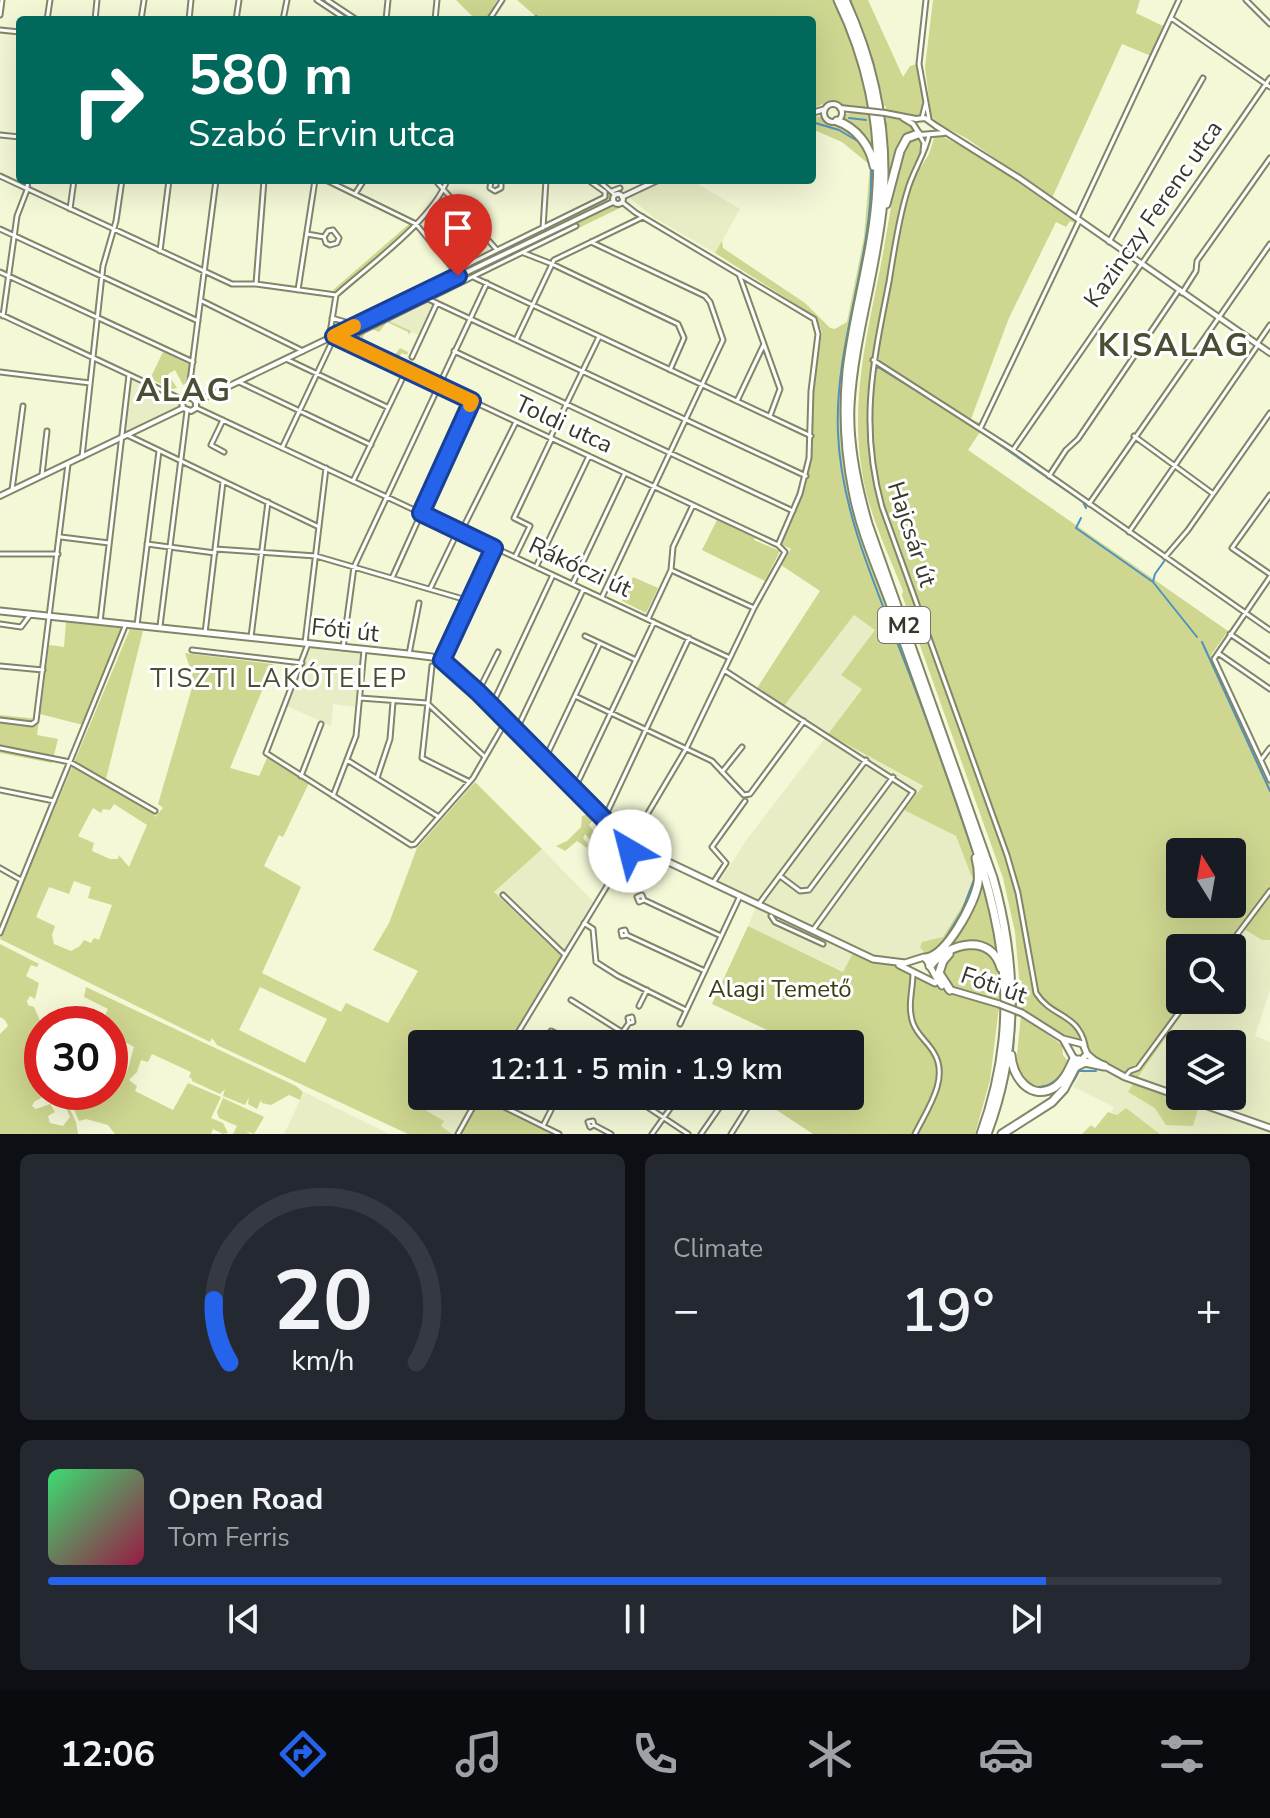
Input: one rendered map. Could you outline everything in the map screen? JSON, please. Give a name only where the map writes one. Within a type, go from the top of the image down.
[{"type":"highway","name":"M2","points":[[838,0],[856,42],[868,82],[876,133],[878,181],[871,245],[847,369],[848,465],[863,526],[969,825],[998,921],[1006,990],[1005,1027],[999,1070],[981,1134]]},
{"type":"highway","name":"M2","points":[[845,0],[869,61],[880,116],[884,172],[880,229],[852,382],[850,406],[854,464],[868,524],[999,898],[1011,971],[1010,1039],[999,1098],[987,1134]]},
{"type":"highway","points":[[839,118],[866,145],[878,181]]},
{"type":"highway","points":[[880,229],[900,151],[907,138],[918,132]]},
{"type":"highway","points":[[928,965],[945,946],[975,892],[977,863],[969,825]]},
{"type":"highway","points":[[928,965],[953,950],[971,944],[989,949],[999,961],[1006,990]]},
{"type":"highway","points":[[946,988],[940,969],[953,950]]},
{"type":"highway","points":[[1010,1039],[1015,1075],[1020,1083],[1034,1090],[1058,1085],[1080,1060]]},
{"type":"highway","points":[[1080,1060],[1104,1066]]},
{"type":"highway","points":[[1002,1134],[1052,1102],[1064,1089],[1080,1060]]},
{"type":"main road","name":"Fóti út","points":[[0,611],[442,660]]},
{"type":"main road","points":[[442,660],[630,843],[873,959],[894,963],[919,957],[946,988]]},
{"type":"main road","points":[[912,961],[917,974],[928,965]]},
{"type":"main road","name":"Fóti út","points":[[894,963],[946,988],[1022,1013],[1063,1039],[1080,1060]]},
{"type":"main road","points":[[1063,1039],[1080,1044]]},
{"type":"main road","points":[[1080,1044],[1080,1060],[1094,1060],[1125,1077],[1270,1128]]},
{"type":"main road","points":[[1070,1050],[1080,1044]]},
{"type":"street","points":[[0,15],[2,0]]},
{"type":"street","points":[[317,0],[349,16]]},
{"type":"street","points":[[327,0],[343,16]]},
{"type":"street","points":[[336,16],[340,0]]},
{"type":"street","points":[[926,0],[919,64],[931,122],[930,134]]},
{"type":"street","points":[[980,428],[1179,0]]},
{"type":"street","points":[[1246,0],[1270,24]]},
{"type":"street","points":[[1171,18],[1268,86]]},
{"type":"street","points":[[1109,242],[1203,78]]},
{"type":"street","name":"Kazinczy Ferenc utca","points":[[1013,450],[1140,263],[1268,86],[1270,78]]},
{"type":"street","points":[[918,132],[926,98]]},
{"type":"street","points":[[816,112],[832,104],[840,108],[931,122],[1270,353]]},
{"type":"street","points":[[839,118],[840,108]]},
{"type":"street","points":[[824,116],[825,109]]},
{"type":"street","points":[[816,115],[828,120],[859,110]]},
{"type":"street","points":[[897,115],[911,122],[918,132],[924,143],[923,155]]},
{"type":"street","points":[[918,132],[954,136]]},
{"type":"street","name":"Hajcsár út","points":[[930,134],[907,191],[873,360],[869,423],[873,469],[882,507],[1007,855],[1018,893],[1036,993],[1044,1003],[1077,1025],[1082,1033],[1080,1044]]},
{"type":"street","points":[[1049,476],[1196,271],[1197,261],[1270,158]]},
{"type":"street","points":[[18,184],[232,284],[256,284],[336,295]]},
{"type":"street","points":[[28,184],[17,216],[2,315],[196,405]]},
{"type":"street","points":[[70,209],[73,184]]},
{"type":"street","points":[[82,457],[102,277],[121,184]]},
{"type":"street","points":[[160,251],[168,184]]},
{"type":"street","points":[[160,628],[186,399],[215,184]]},
{"type":"street","points":[[256,284],[264,184]]},
{"type":"street","points":[[298,290],[314,184]]},
{"type":"street","points":[[334,184],[416,224],[455,271]]},
{"type":"street","points":[[355,194],[361,184]]},
{"type":"street","points":[[440,184],[497,250]]},
{"type":"street","points":[[332,335],[336,295],[416,224],[446,184]]},
{"type":"street","points":[[490,184],[490,188],[495,191],[502,184]]},
{"type":"street","points":[[543,228],[546,184]]},
{"type":"street","points":[[332,318],[349,323],[605,197],[606,194],[593,184]]},
{"type":"street","points":[[519,1030],[686,749],[754,608],[785,552],[778,545],[806,476],[811,436],[811,391],[818,334],[815,321],[643,217],[603,184]]},
{"type":"street","points":[[613,202],[618,205],[622,199],[650,184]]},
{"type":"street","points":[[613,193],[620,188]]},
{"type":"street","points":[[613,193],[613,202]]},
{"type":"street","points":[[0,496],[196,405],[332,335],[613,202]]},
{"type":"street","points":[[516,340],[554,260],[643,217]]},
{"type":"street","points":[[351,344],[358,333],[576,226]]},
{"type":"street","points":[[0,229],[198,321]]},
{"type":"street","points":[[307,234],[324,237]]},
{"type":"street","points":[[591,242],[708,298],[723,340],[602,597]]},
{"type":"street","points":[[1089,504],[1270,244]]},
{"type":"street","points":[[524,253],[678,324],[684,338],[670,370]]},
{"type":"street","points":[[0,272],[193,362]]},
{"type":"street","points":[[739,274],[780,394],[770,417]]},
{"type":"street","points":[[473,277],[811,436]]},
{"type":"street","points":[[343,648],[354,567],[487,283]]},
{"type":"street","points":[[428,299],[806,476]]},
{"type":"street","points":[[200,301],[303,351]]},
{"type":"street","points":[[412,357],[437,303]]},
{"type":"street","points":[[1129,532],[1270,325]]},
{"type":"street","name":"Toldi utca","points":[[332,335],[778,545]]},
{"type":"street","points":[[515,557],[530,526],[514,518],[599,337]]},
{"type":"street","points":[[737,401],[764,344]]},
{"type":"street","points":[[282,448],[330,346]]},
{"type":"street","points":[[454,351],[793,511]]},
{"type":"street","points":[[286,359],[388,408]]},
{"type":"street","points":[[873,360],[1013,450],[1270,630]]},
{"type":"street","points":[[353,481],[406,371]]},
{"type":"street","points":[[0,372],[90,383]]},
{"type":"street","points":[[100,622],[129,375]]},
{"type":"street","points":[[239,382],[371,445]]},
{"type":"street","points":[[392,578],[472,401]]},
{"type":"street","name":"Rákóczi út","points":[[196,405],[730,658]]},
{"type":"street","points":[[12,491],[23,406]]},
{"type":"street","points":[[1165,557],[1188,530],[1270,413]]},
{"type":"street","points":[[223,420],[211,445],[224,452]]},
{"type":"street","points":[[430,589],[516,422]]},
{"type":"street","points":[[42,476],[47,431]]},
{"type":"street","points":[[124,436],[319,527]]},
{"type":"street","points":[[1134,436],[1213,494]]},
{"type":"street","points":[[137,625],[159,451]]},
{"type":"street","points":[[536,567],[589,456]]},
{"type":"street","points":[[0,720],[32,724],[36,721],[68,464]]},
{"type":"street","points":[[326,468],[307,644],[266,753],[411,845],[469,782],[506,721]]},
{"type":"street","points":[[573,583],[625,473]]},
{"type":"street","points":[[205,633],[223,481]]},
{"type":"street","points":[[1270,495],[1232,548],[1270,575],[1214,659],[1270,780]]},
{"type":"street","points":[[251,638],[268,502]]},
{"type":"street","points":[[648,619],[671,570],[673,547],[693,505]]},
{"type":"street","points":[[60,537],[109,543]]},
{"type":"street","points":[[147,544],[316,556],[470,601]]},
{"type":"street","points":[[442,660],[494,548]]},
{"type":"street","points":[[0,554],[58,554]]},
{"type":"street","points":[[671,570],[754,608]]},
{"type":"street","points":[[492,706],[553,575]]},
{"type":"street","points":[[516,731],[583,588]]},
{"type":"street","points":[[408,654],[419,603]]},
{"type":"street","points":[[0,624],[21,627],[30,614]]},
{"type":"street","points":[[574,789],[654,622]]},
{"type":"street","points":[[0,933],[126,624]]},
{"type":"street","points":[[1230,634],[1270,661]]},
{"type":"street","points":[[585,636],[636,660]]},
{"type":"street","points":[[604,819],[689,638]]},
{"type":"street","points":[[545,759],[600,643]]},
{"type":"street","points":[[192,650],[302,663]]},
{"type":"street","points":[[333,796],[356,736],[364,650]]},
{"type":"street","points":[[478,692],[498,652]]},
{"type":"street","points":[[1218,653],[1270,689]]},
{"type":"street","points":[[0,666],[43,670]]},
{"type":"street","points":[[432,666],[422,758],[469,782]]},
{"type":"street","points":[[724,670],[913,792],[811,938]]},
{"type":"street","points":[[575,696],[712,761],[744,795],[750,794],[804,721]]},
{"type":"street","points":[[360,698],[427,703],[485,757]]},
{"type":"street","points":[[377,778],[390,739],[393,702]]},
{"type":"street","points":[[301,776],[321,724]]},
{"type":"street","points":[[721,772],[742,747]]},
{"type":"street","points":[[0,748],[70,762],[155,811]]},
{"type":"street","points":[[1261,760],[1270,748]]},
{"type":"street","points":[[347,760],[439,817]]},
{"type":"street","points":[[758,905],[866,760]]},
{"type":"street","points":[[779,875],[800,891],[809,890],[893,777]]},
{"type":"street","points":[[0,790],[54,801]]},
{"type":"street","points":[[713,883],[726,863],[712,847],[745,801]]},
{"type":"street","points":[[624,858],[630,843]]},
{"type":"street","points":[[0,868],[22,881]]},
{"type":"street","points":[[1238,934],[1270,891]]},
{"type":"street","points":[[503,895],[565,955]]},
{"type":"street","points":[[680,1024],[740,896]]},
{"type":"street","points":[[644,900],[721,936]]},
{"type":"street","points":[[771,916],[775,922],[823,944]]},
{"type":"street","points":[[584,923],[593,929],[593,956],[596,962],[686,1010]]},
{"type":"street","points":[[627,935],[705,971]]},
{"type":"street","points":[[915,1134],[936,1092],[940,1073],[934,1053],[913,1024],[910,1006],[917,974]]},
{"type":"street","points":[[639,1006],[647,990]]},
{"type":"street","points":[[571,1000],[619,1030]]},
{"type":"street","points":[[1125,1077],[1138,1068],[1178,1014]]},
{"type":"street","points":[[624,1030],[629,1023]]},
{"type":"street","points":[[458,1134],[474,1110]]},
{"type":"street","points":[[510,1110],[559,1134]]},
{"type":"street","points":[[543,1126],[551,1110]]},
{"type":"street","points":[[652,1110],[688,1134]]},
{"type":"street","points":[[652,1134],[669,1110]]},
{"type":"street","points":[[701,1134],[716,1110]]},
{"type":"street","points":[[731,1134],[746,1110]]},
{"type":"street","points":[[594,1125],[611,1134]]},
{"type":"shaded area","points":[[657,184],[698,184],[740,209],[715,253],[653,217],[629,197]]},
{"type":"shaded area","points":[[424,302],[432,305],[418,335],[390,322],[425,305]]},
{"type":"shaded area","points":[[131,380],[178,401],[178,407],[125,433]]},
{"type":"shaded area","points":[[854,615],[876,630],[841,674],[862,688],[828,734],[784,706]]},
{"type":"shaded area","points":[[311,647],[361,653],[355,707],[333,704],[331,726],[287,706]]},
{"type":"shaded area","points":[[828,734],[923,787],[904,810],[956,836],[973,880],[972,890],[944,938],[910,960],[874,958],[855,977],[748,926],[758,903],[718,884],[747,839]]},
{"type":"shaded area","points":[[542,849],[593,901],[561,956],[494,892]]},
{"type":"shaded area","points":[[1244,929],[1262,940],[1270,940],[1270,990],[1255,1036],[1270,1042],[1270,1134],[1160,1134],[1126,1108],[1117,1115],[1111,1112],[1114,1107],[1073,1087],[1090,1057],[1136,1079],[1166,1037],[1166,1110],[1246,1110],[1246,1030],[1171,1030],[1182,1014],[1246,1014],[1246,934],[1240,934]]},
{"type":"shaded area","points":[[304,1092],[389,1134],[284,1134]]},
{"type":"shaded area","points":[[412,1110],[469,1110],[454,1134],[408,1134],[401,1131]]},
{"type":"green space","points":[[456,0],[497,0],[488,16],[472,16]]},
{"type":"green space","points":[[517,0],[836,0],[856,48],[870,108],[843,105],[831,100],[816,107],[816,16],[535,16]]},
{"type":"green space","points":[[850,0],[868,0],[903,77],[910,66],[917,64],[923,99],[921,115],[916,117],[885,110],[873,61]]},
{"type":"green space","points":[[933,0],[1140,0],[1136,13],[1165,27],[1151,56],[1122,44],[1052,198],[966,138],[937,123],[931,115],[925,67]]},
{"type":"green space","points":[[871,113],[876,162],[867,141],[844,119],[846,114]]},
{"type":"green space","points":[[886,115],[907,120],[914,129],[909,134],[888,190]]},
{"type":"green space","points":[[816,116],[829,123],[839,122],[861,143],[869,156],[875,186],[847,465],[975,853],[975,886],[965,910],[939,950],[927,956],[920,947],[922,942],[943,937],[972,890],[973,880],[956,836],[904,810],[923,786],[828,734],[862,689],[841,675],[875,630],[854,615],[784,706],[757,688],[820,591],[781,565],[791,549],[781,544],[802,495],[811,460],[814,385],[822,332],[816,317],[715,253],[722,241],[723,248],[805,303],[830,328],[835,329],[847,322],[864,237],[870,165],[842,142],[816,131]]},
{"type":"green space","points":[[935,135],[942,136],[973,150],[1076,221],[1076,224],[1070,221],[1066,227],[1056,222],[1009,318],[971,419],[980,423],[977,430],[980,432],[968,450],[1228,631],[1211,655],[1270,783],[1270,940],[1262,940],[1244,929],[1240,934],[1166,934],[1166,1014],[1182,1014],[1171,1030],[1166,1030],[1166,1037],[1136,1080],[1166,1092],[1166,1110],[1198,1110],[1193,1126],[1166,1125],[1155,1108],[1128,1092],[1135,1080],[1087,1054],[1090,1050],[1082,1027],[1038,995],[1026,929],[1033,991],[1041,1003],[1073,1026],[1080,1039],[1073,1042],[1022,1011],[1015,932],[1003,878],[867,497],[860,457],[858,407],[867,334],[900,160],[909,140],[920,138],[922,153],[909,179],[904,199],[908,200],[913,180],[929,154]]},
{"type":"green space","points":[[612,191],[616,194],[614,199],[483,262],[482,258],[604,199]]},
{"type":"green space","points":[[617,202],[625,203],[636,216],[624,206],[486,269],[485,266]]},
{"type":"green space","points":[[409,224],[415,229],[339,295],[333,290]]},
{"type":"green space","points":[[480,259],[481,262],[328,336],[334,321],[350,323]]},
{"type":"green space","points":[[483,267],[484,270],[360,330],[350,341],[342,335]]},
{"type":"green space","points":[[390,319],[411,331],[409,335],[387,322],[379,332],[372,329],[365,332],[363,338],[394,356],[400,348],[408,352],[407,355],[402,353],[395,362],[354,342],[361,333]]},
{"type":"green space","points":[[163,352],[190,365],[188,382],[183,385],[175,370],[168,374],[177,388],[172,389],[150,379]]},
{"type":"green space","points":[[717,520],[780,551],[765,581],[702,550]]},
{"type":"green space","points":[[633,577],[658,588],[646,613],[622,601]]},
{"type":"green space","points":[[66,622],[123,628],[83,725],[40,714],[49,645],[64,647]]},
{"type":"green space","points":[[130,629],[143,631],[105,783],[152,809],[155,817],[163,808],[158,804],[194,681],[185,653],[273,664],[230,768],[259,776],[268,756],[309,783],[283,837],[279,835],[264,866],[301,887],[262,973],[341,1012],[346,1003],[388,1023],[418,971],[373,950],[389,923],[417,848],[475,782],[542,849],[494,892],[561,956],[516,1030],[408,1030],[408,1110],[425,1110],[444,1121],[441,1126],[452,1134],[408,1134],[217,1045],[212,1038],[210,1042],[0,939]],"holes":[[[114,804],[147,825],[129,867],[119,855],[118,859],[110,859],[92,851],[94,843],[78,836],[93,808],[101,813],[103,809],[110,810]],[[74,881],[91,887],[88,898],[112,905],[99,940],[94,938],[91,943],[84,940],[71,951],[54,944],[52,935],[55,926],[36,917],[49,887],[69,894]],[[260,987],[327,1019],[305,1063],[239,1030]]]},
{"type":"green space","points":[[0,715],[39,719],[37,735],[58,739],[52,763],[0,753]]},
{"type":"green space","points":[[591,813],[615,839],[615,844],[599,837],[600,824],[594,819],[589,825],[595,838],[591,840],[585,834],[583,838],[588,844],[587,848],[577,841],[565,851],[556,846],[567,841],[581,827],[582,816]]},
{"type":"green space","points":[[980,876],[998,953],[978,942],[942,952],[956,932]]},
{"type":"green space","name":"Alagi Temető","points":[[748,926],[843,972],[854,951],[901,967],[913,977],[927,978],[952,993],[999,1007],[990,1080],[975,1134],[813,1134],[776,1110],[864,1110],[864,1030],[767,1030],[712,1004]]},
{"type":"green space","points":[[0,944],[39,964],[37,967],[31,965],[26,976],[39,983],[35,999],[30,996],[27,1001],[31,1006],[24,1006],[24,1110],[54,1110],[48,1116],[50,1123],[63,1126],[70,1117],[67,1110],[70,1110],[78,1134],[0,1134],[0,1034],[8,1026],[0,1017]]},
{"type":"green space","points":[[974,945],[995,962],[999,974],[999,1001],[953,988],[932,971],[933,965],[961,948]]},
{"type":"green space","points":[[86,987],[126,1006],[102,1006],[84,997]]},
{"type":"green space","points":[[128,1007],[303,1092],[300,1100],[289,1095],[271,1105],[261,1100],[257,1109],[248,1104],[249,1097],[245,1105],[223,1096],[225,1089],[220,1094],[192,1081],[189,1077],[191,1072],[152,1054],[148,1062],[141,1060],[137,1072],[129,1080],[137,1086],[135,1091],[173,1110],[188,1083],[221,1097],[211,1118],[223,1123],[228,1133],[213,1129],[211,1134],[115,1134],[108,1125],[86,1119],[79,1121],[74,1110],[128,1110],[128,1067],[134,1047],[128,1044]]},
{"type":"green space","points":[[1021,1016],[1062,1045],[1063,1055],[1068,1061],[1057,1078],[1048,1084],[1028,1083],[1016,1064]]},
{"type":"green space","points":[[223,1098],[264,1117],[254,1134],[246,1131],[250,1134],[233,1134],[237,1126],[219,1118],[217,1112]]},
{"type":"green space","points":[[1126,1108],[1160,1134],[1082,1134],[1091,1125],[1095,1128],[1108,1112],[1117,1115]]},
{"type":"green space","points":[[474,1110],[506,1110],[553,1134],[460,1134]]},
{"type":"waterway","points":[[850,0],[873,62],[886,126]]},
{"type":"waterway","points":[[849,118],[866,120]]},
{"type":"waterway","points":[[816,123],[839,130],[861,143]]},
{"type":"waterway","points":[[871,167],[867,234],[847,333],[838,399],[841,462],[862,548],[974,855]]},
{"type":"waterway","points":[[875,370],[878,367],[949,411]]},
{"type":"waterway","points":[[965,421],[1083,502],[1086,508]]},
{"type":"waterway","points":[[1081,518],[1076,528],[1153,582],[1197,637]]},
{"type":"waterway","points":[[1153,582],[1165,560]]},
{"type":"waterway","points":[[1202,642],[1270,791]]},
{"type":"waterway","points":[[945,939],[962,911],[975,877]]},
{"type":"waterway","points":[[1013,1052],[1016,1002]]},
{"type":"waterway","points":[[1036,1087],[1055,1081],[1067,1065]]},
{"type":"waterway","points":[[1010,1134],[1058,1100],[1079,1071],[1096,1071]]},
{"type":"slow traffic","points":[[354,326],[334,336],[472,401],[470,405]]},
{"type":"district","name":"KISALAG","points":[[1174,345]]},
{"type":"district","name":"ALAG","points":[[184,390]]},
{"type":"district","name":"TISZTI LAKÓTELEP","points":[[279,678]]},
{"type":"route","points":[[458,276],[334,336],[472,401],[421,513],[494,548],[442,660],[478,692],[617,832],[631,839],[630,851]]}]
